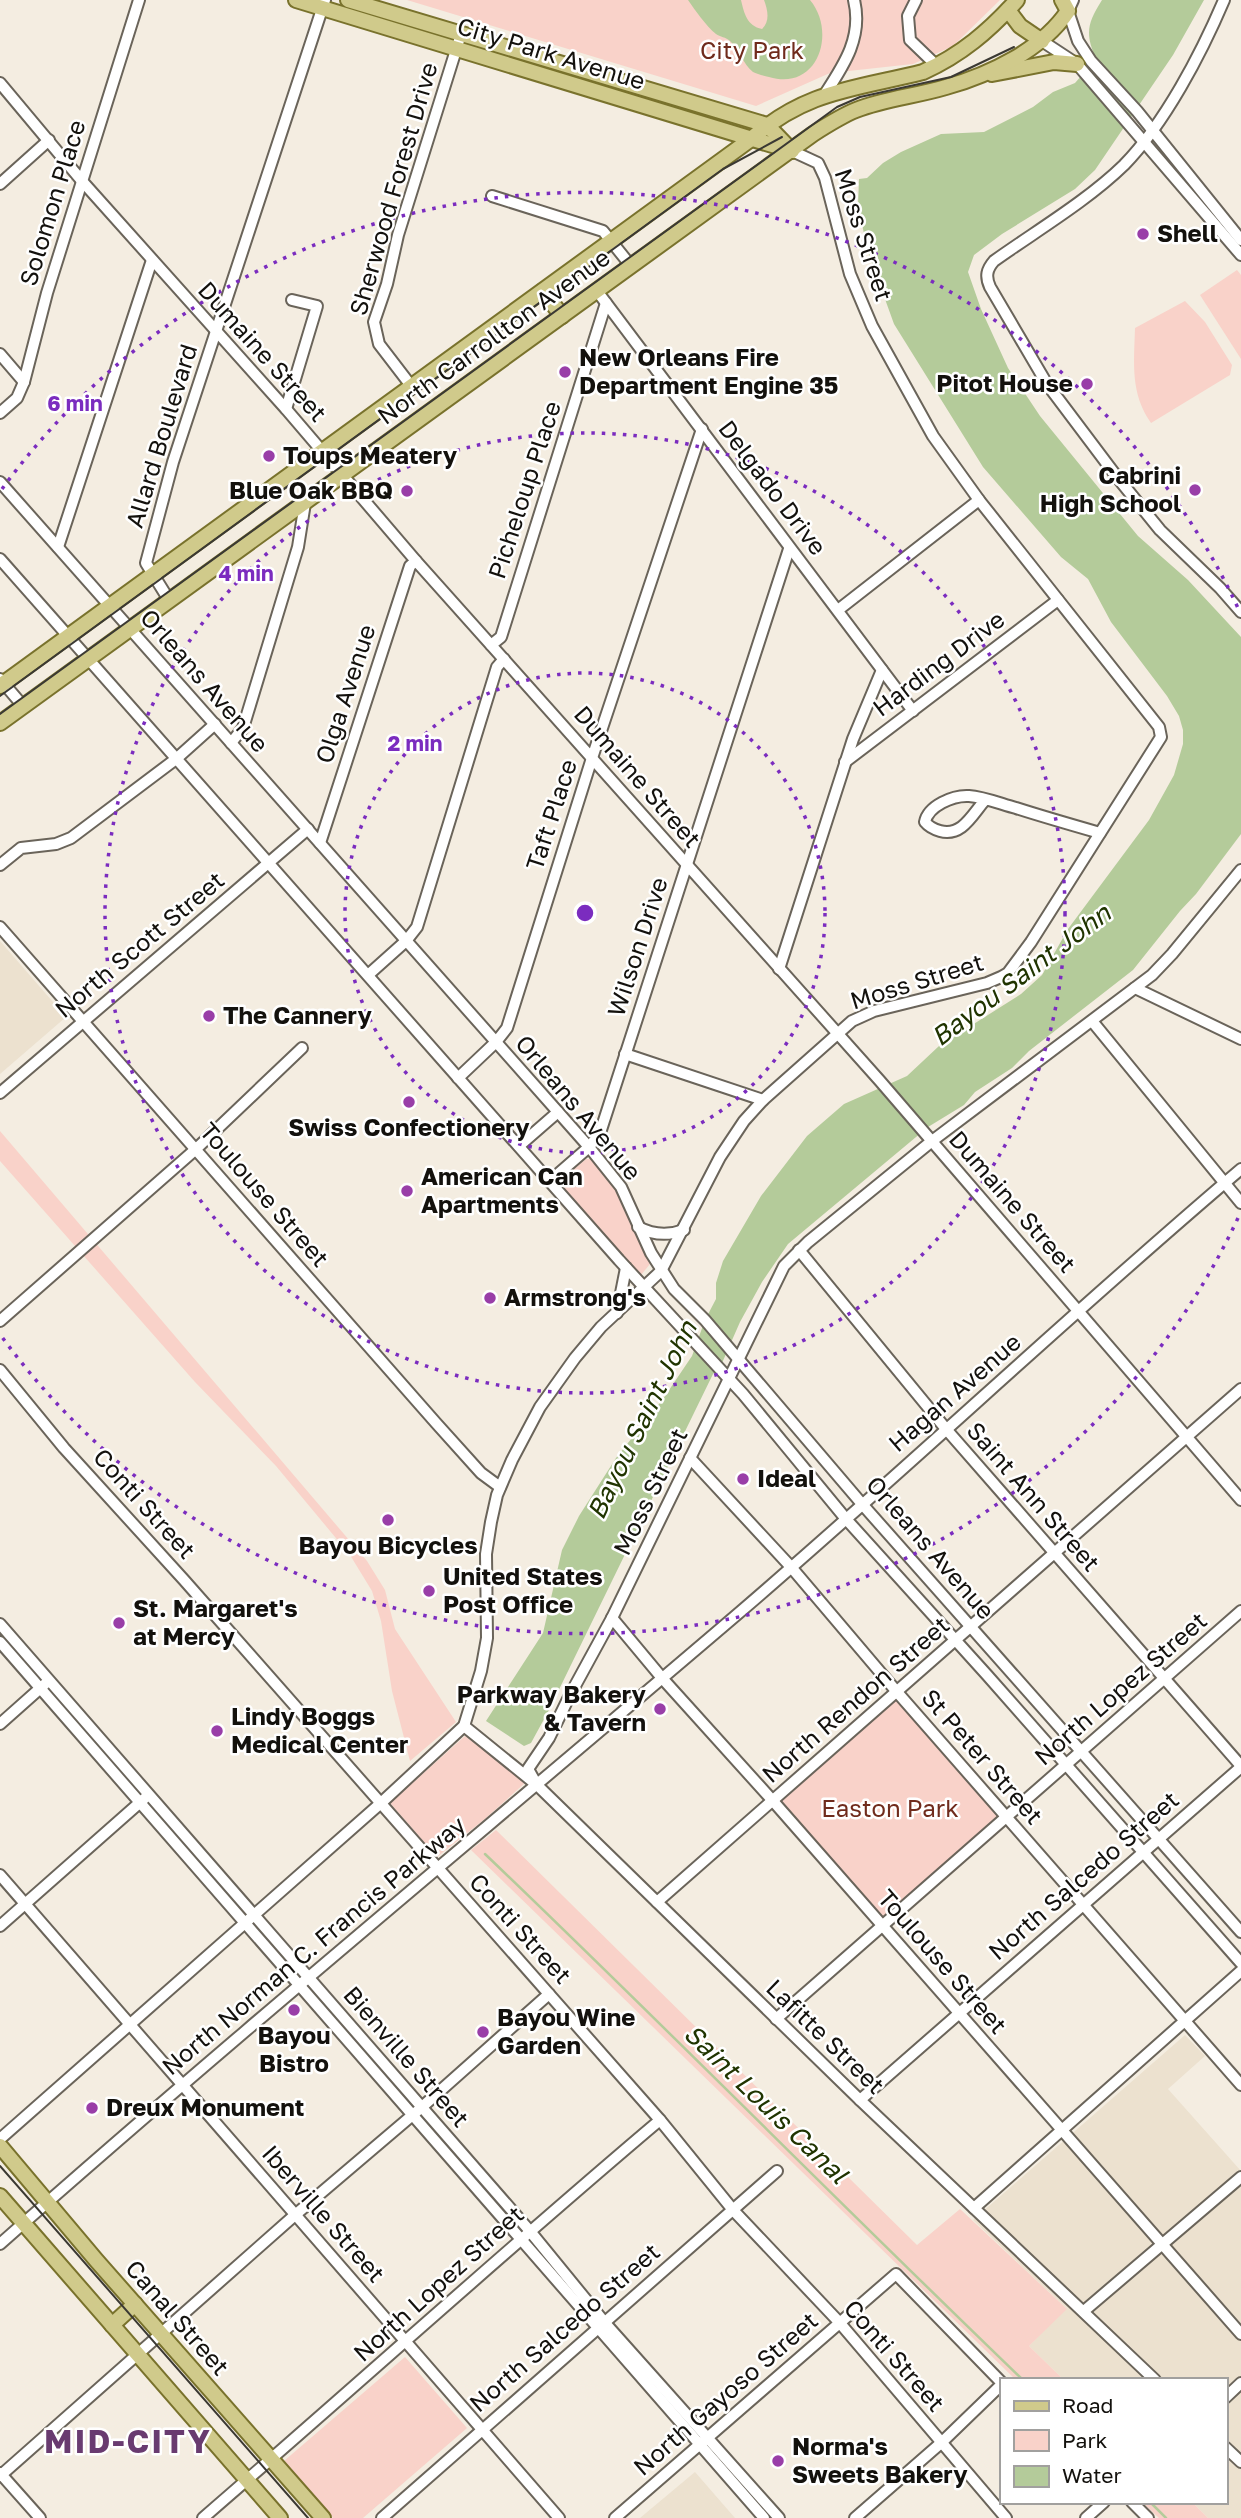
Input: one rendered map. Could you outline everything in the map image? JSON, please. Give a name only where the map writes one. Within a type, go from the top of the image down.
[{"type":"main road","name":"City Park Avenue","points":[[296,0],[324,4],[457,49],[792,151]]},
{"type":"main road","name":"City Park Avenue","points":[[348,0],[766,125]]},
{"type":"main road","name":"North Carrollton Avenue","points":[[1,682],[543,292],[751,139],[766,125],[825,94],[923,72],[937,66],[958,55],[979,39],[1009,3]]},
{"type":"main road","points":[[1009,3],[1020,26],[1042,41]]},
{"type":"main road","name":"North Carrollton Avenue","points":[[0,723],[834,120],[858,109],[947,87],[1014,58],[1042,41],[1060,23],[1068,4]]},
{"type":"main road","points":[[971,78],[1054,62],[1084,66]]},
{"type":"main road","points":[[766,125],[792,151]]},
{"type":"main road","points":[[543,292],[562,316]]},
{"type":"main road","name":"Canal Street","points":[[0,2146],[323,2518]]},
{"type":"main road","points":[[0,2196],[280,2518]]},
{"type":"main road","points":[[111,2325],[135,2304]]},
{"type":"street","name":"Solomon Place","points":[[0,413],[17,398],[24,382],[47,293],[139,0]]},
{"type":"street","points":[[825,94],[855,38],[857,11],[854,0]]},
{"type":"street","points":[[916,0],[908,16],[911,40],[937,66]]},
{"type":"street","points":[[1224,0],[1194,62],[1144,142],[1108,179],[994,261],[987,278],[1047,384],[1117,477],[1160,530],[1220,587],[1241,612]]},
{"type":"street","name":"Allard Boulevard","points":[[152,574],[146,563],[173,462],[324,4]]},
{"type":"street","points":[[1068,4],[1084,66],[1130,127],[1241,255]]},
{"type":"street","name":"Sherwood Forest Drive","points":[[412,387],[379,344],[374,322],[461,34]]},
{"type":"street","points":[[1042,41],[1084,66],[1137,111],[1241,240]]},
{"type":"street","name":"Dumaine Street","points":[[0,83],[82,181],[286,409],[416,561],[880,1081],[1241,1500]]},
{"type":"street","points":[[0,184],[49,140]]},
{"type":"street","name":"Moss Street","points":[[464,1726],[481,1671],[487,1638],[486,1554],[494,1507],[500,1487],[527,1429],[549,1393],[575,1358],[661,1271],[720,1157],[744,1121],[836,1033],[861,1016],[987,983],[1008,973],[1159,740],[1161,731],[979,500],[933,436],[872,326],[850,274],[825,178],[818,163],[792,151]]},
{"type":"street","points":[[492,196],[603,231],[631,266]]},
{"type":"street","points":[[58,547],[152,260]]},
{"type":"street","name":"Delgado Drive","points":[[597,291],[913,711]]},
{"type":"street","points":[[286,409],[317,306],[292,300]]},
{"type":"street","name":"Picheloup Place","points":[[491,645],[501,637],[606,303]]},
{"type":"street","points":[[0,354],[24,382]]},
{"type":"street","name":"Taft Place","points":[[458,1078],[496,1042],[506,1028],[592,758],[702,429]]},
{"type":"street","name":"Orleans Avenue","points":[[0,482],[589,1147],[621,1187],[661,1271],[862,1504],[1241,1932]]},
{"type":"street","points":[[838,610],[979,500]]},
{"type":"street","points":[[231,743],[243,728],[298,547],[305,503]]},
{"type":"street","name":"Wilson Drive","points":[[550,1181],[589,1147],[600,1133],[789,549]]},
{"type":"street","name":"Orleans Avenue","points":[[0,559],[626,1268],[730,1380],[846,1518],[1241,1963]]},
{"type":"street","name":"Olga Avenue","points":[[320,844],[410,566],[416,561]]},
{"type":"street","points":[[152,574],[169,600]]},
{"type":"street","name":"Harding Drive","points":[[845,762],[1058,600]]},
{"type":"street","points":[[368,975],[406,941],[417,927],[497,667],[504,659]]},
{"type":"street","name":"Harding Drive","points":[[779,969],[845,762],[863,710],[882,670]]},
{"type":"street","points":[[1,682],[23,706]]},
{"type":"street","points":[[0,865],[21,848],[56,844],[71,838],[176,759],[215,724]]},
{"type":"street","points":[[985,800],[960,830],[953,833],[932,828],[925,822],[928,813],[942,803],[956,797],[969,796],[985,800],[1100,833]]},
{"type":"street","name":"North Scott Street","points":[[0,1093],[308,829]]},
{"type":"street","name":"Moss Street","points":[[537,1785],[528,1769],[549,1738],[612,1618],[730,1380],[736,1357],[779,1274],[799,1250],[928,1137],[1135,988],[1172,954],[1241,870]]},
{"type":"street","name":"Toulouse Street","points":[[0,927],[436,1423],[481,1473],[500,1487]]},
{"type":"street","points":[[1135,988],[1241,1039]]},
{"type":"street","points":[[1092,1021],[1241,1203]]},
{"type":"street","points":[[0,1321],[195,1149],[302,1048]]},
{"type":"street","points":[[625,1054],[763,1100]]},
{"type":"street","points":[[519,1146],[558,1112]]},
{"type":"street","name":"Hagan Avenue","points":[[537,1785],[791,1567],[1241,1169]]},
{"type":"street","points":[[638,1227],[657,1234],[672,1234],[684,1230]]},
{"type":"street","name":"Saint Ann Street","points":[[799,1250],[946,1430],[1241,1767]]},
{"type":"street","points":[[617,1313],[626,1268]]},
{"type":"street","name":"Conti Street","points":[[0,1370],[64,1448],[382,1802],[436,1867],[660,2120],[733,2210],[839,2322],[1006,2518]]},
{"type":"street","name":"North Rendon Street","points":[[657,1902],[1241,1390]]},
{"type":"street","name":"St Peter Street","points":[[690,1458],[791,1567],[1241,2085]]},
{"type":"street","name":"North Lopez Street","points":[[776,2019],[1241,1611]]},
{"type":"street","name":"Toulouse Street","points":[[612,1618],[1241,2334]]},
{"type":"street","name":"Bienville Street","points":[[0,1624],[45,1685],[525,2234],[699,2446],[764,2518]]},
{"type":"street","name":"Bienville Street","points":[[0,1642],[45,1685]]},
{"type":"street","points":[[0,1724],[45,1685]]},
{"type":"street","points":[[0,2139],[382,1802],[464,1726]]},
{"type":"street","name":"Lafitte Street","points":[[464,1726],[537,1785],[860,2100],[1153,2378]]},
{"type":"street","name":"North Salcedo Street","points":[[860,2100],[1241,1767]]},
{"type":"street","name":"North Norman C. Francis Parkway","points":[[0,2244],[436,1867],[537,1785]]},
{"type":"street","points":[[0,1926],[145,1799]]},
{"type":"street","name":"Iberville Street","points":[[0,1875],[559,2518]]},
{"type":"street","points":[[974,2208],[1241,1971]]},
{"type":"street","points":[[40,2518],[1,2475],[549,1994]]},
{"type":"street","name":"North Lopez Street","points":[[203,2518],[407,2342],[525,2234],[660,2120]]},
{"type":"street","name":"North Salcedo Street","points":[[382,2518],[776,2171]]},
{"type":"street","points":[[1084,2311],[1241,2177]]},
{"type":"street","name":"North Gayoso Street","points":[[615,2518],[896,2274],[1000,2383]]},
{"type":"street","name":"Bienville Street","points":[[601,2326],[709,2438],[779,2518]]},
{"type":"street","points":[[1227,2396],[1241,2383]]},
{"type":"street","points":[[855,2518],[941,2443],[1000,2385]]},
{"type":"street","points":[[1227,2449],[1241,2462]]},
{"type":"street","points":[[1086,2518],[1102,2504]]},
{"type":"street","points":[[1134,2504],[1148,2518]]},
{"type":"shaded area","points":[[0,941],[66,1017],[0,1074]]},
{"type":"shaded area","points":[[1185,2035],[1205,2056],[1168,2089],[1241,2171],[1241,2518],[1208,2518],[1194,2504],[1227,2504],[1227,2378],[1062,2378],[1029,2346],[1066,2308],[973,2220]]},
{"type":"shaded area","points":[[695,2472],[735,2518],[640,2518]]},
{"type":"green space","name":"City Park","points":[[407,0],[1000,0],[953,46],[913,64],[830,73],[756,106]]},
{"type":"green space","points":[[1237,270],[1241,275],[1241,359],[1200,295]]},
{"type":"green space","points":[[1185,301],[1205,322],[1232,365],[1230,375],[1151,423],[1136,389],[1135,328]]},
{"type":"green space","points":[[0,1131],[367,1561],[385,1590],[395,1629],[456,1722],[410,1761],[392,1691],[381,1621],[372,1591],[350,1555],[276,1466],[195,1382],[0,1161]]},
{"type":"green space","points":[[586,1159],[591,1159],[618,1193],[650,1264],[641,1275],[560,1184],[561,1180]]},
{"type":"green space","name":"Easton Park","points":[[897,1692],[1007,1817],[883,1926],[773,1801]]},
{"type":"green space","points":[[465,1736],[526,1782],[437,1857],[390,1803]]},
{"type":"green space","points":[[496,1830],[917,2245],[960,2209],[1067,2309],[1029,2346],[1062,2378],[1014,2378],[471,1850]]},
{"type":"green space","points":[[405,2357],[467,2428],[363,2518],[333,2518],[284,2461]]},
{"type":"green space","points":[[1144,2504],[1194,2504],[1208,2518],[1159,2518]]},
{"type":"water","points":[[688,0],[741,0],[750,22],[762,29],[768,16],[764,0],[810,0],[818,13],[822,28],[818,56],[811,68],[800,76],[786,79],[755,73],[746,65],[733,44],[712,31]]},
{"type":"water","points":[[1102,0],[1204,0],[1173,55],[1095,170],[1075,189],[1002,234],[974,255],[968,272],[981,309],[1008,368],[1040,416],[1138,536],[1188,580],[1241,637],[1241,834],[1133,970],[1029,1051],[1012,1068],[975,1092],[964,1105],[928,1127],[788,1244],[762,1282],[740,1322],[549,1710],[531,1743],[524,1746],[486,1721],[543,1633],[562,1550],[579,1516],[616,1458],[663,1399],[692,1356],[716,1299],[716,1283],[723,1261],[761,1196],[807,1136],[844,1104],[907,1076],[939,1046],[1021,994],[1042,975],[1068,929],[1149,820],[1174,775],[1183,744],[1179,716],[1111,622],[1088,579],[1061,557],[983,467],[894,324],[868,252],[858,206],[859,179],[867,178],[883,163],[901,152],[941,134],[984,132],[1033,107],[1053,92],[1075,83],[1096,59],[1089,29]]},
{"type":"waterway","name":"Saint Louis Canal","points":[[485,1854],[1021,2378]]},
{"type":"waterway","name":"Saint Louis Canal","points":[[1152,2504],[1166,2518]]},
{"type":"tram line","points":[[0,714],[837,107],[860,97],[951,77],[1014,47]]},
{"type":"tram line","points":[[0,696],[723,169],[782,137]]},
{"type":"tram line","points":[[0,2166],[308,2518]]},
{"type":"place","name":"Shell","points":[[1143,234]]},
{"type":"place","name":"New Orleans Fire Department Engine 35","points":[[565,372]]},
{"type":"place","name":"Pitot House","points":[[1087,384]]},
{"type":"place","name":"Toups Meatery","points":[[269,456]]},
{"type":"place","name":"Cabrini High School","points":[[1195,490]]},
{"type":"place","name":"Blue Oak BBQ","points":[[407,491]]},
{"type":"place","name":"The Cannery","points":[[209,1016]]},
{"type":"place","name":"Swiss Confectionery","points":[[409,1102]]},
{"type":"place","name":"American Can Apartments","points":[[407,1191]]},
{"type":"place","name":"Armstrong's","points":[[490,1298]]},
{"type":"place","name":"Ideal","points":[[743,1479]]},
{"type":"place","name":"Bayou Bicycles","points":[[388,1520]]},
{"type":"place","name":"United States Post Office","points":[[429,1591]]},
{"type":"place","name":"St. Margaret's at Mercy","points":[[119,1623]]},
{"type":"place","name":"Parkway Bakery & Tavern","points":[[660,1709]]},
{"type":"place","name":"Lindy Boggs Medical Center","points":[[217,1731]]},
{"type":"place","name":"Bayou Bistro","points":[[294,2010]]},
{"type":"place","name":"Bayou Wine Garden","points":[[483,2032]]},
{"type":"place","name":"Dreux Monument","points":[[92,2108]]},
{"type":"place","name":"Norma's Sweets Bakery","points":[[778,2461]]},
{"type":"district","name":"MID-CITY","points":[[128,2442]]},
{"type":"water label","name":"Bayou Saint John","points":[[1021,975]]},
{"type":"water label","name":"Bayou Saint John","points":[[642,1420]]}]
